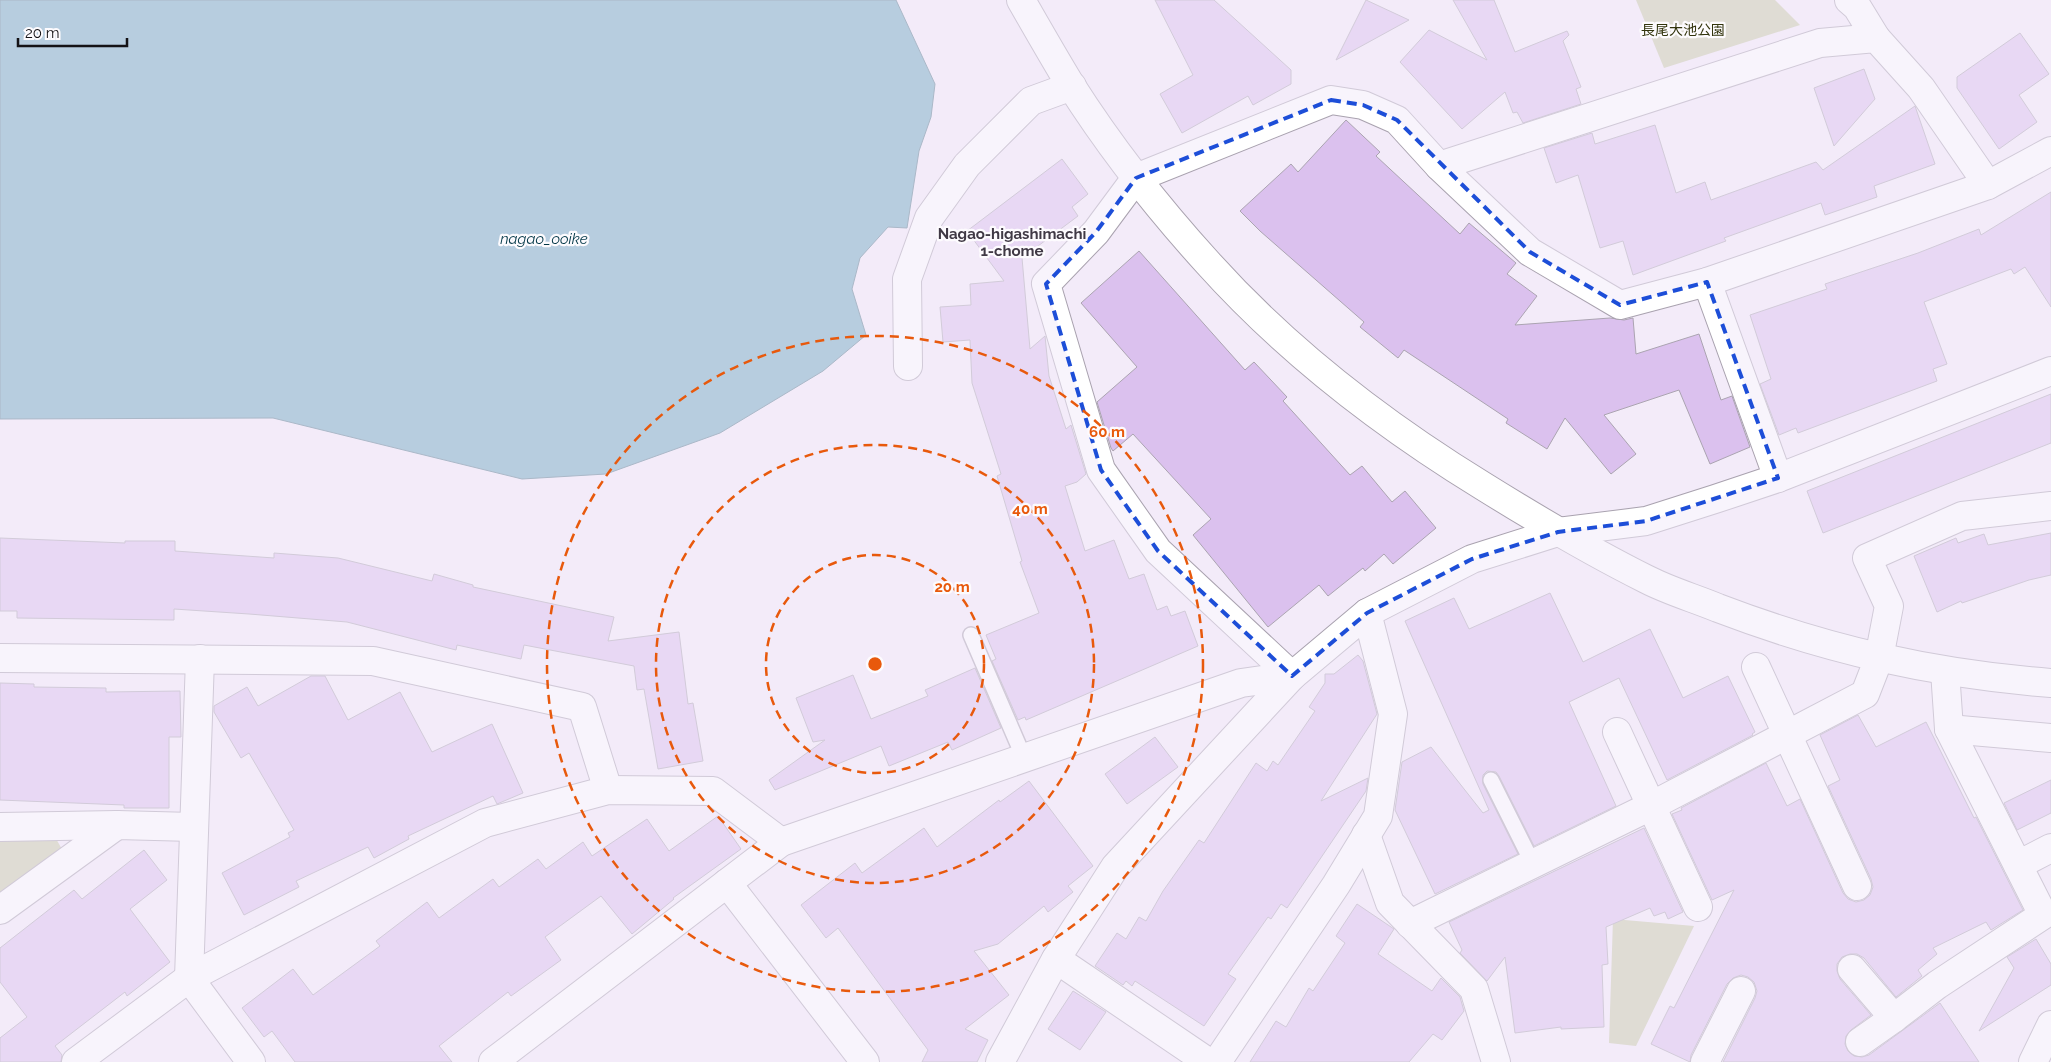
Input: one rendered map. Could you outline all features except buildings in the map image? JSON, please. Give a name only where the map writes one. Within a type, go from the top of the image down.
[{"type":"street","points":[[1021,0],[1072,86],[1136,178],[1208,264],[1282,338],[1326,377],[1376,416],[1432,455],[1558,532],[1649,581],[1774,629],[1879,658],[1945,671],[2051,683]]},
{"type":"street","points":[[1849,0],[1857,7],[1876,38],[1921,88],[1988,185]]},
{"type":"street","points":[[1439,166],[1820,44],[1876,38]]},
{"type":"street","points":[[908,366],[907,279],[930,218],[967,165],[1031,101],[1072,86]]},
{"type":"street","points":[[1292,676],[1158,551],[1101,470],[1046,284],[1096,232],[1136,178],[1331,100],[1363,105],[1397,120],[1439,166],[1530,252],[1620,305],[1707,282],[1988,185],[2051,151]]},
{"type":"street","points":[[1707,282],[1778,478]]},
{"type":"street","points":[[1000,1062],[1056,959],[1115,867],[1292,676],[1367,612],[1472,559],[1558,532],[1646,521],[1778,478],[2051,371]]},
{"type":"street","points":[[1410,924],[1651,806],[1865,694],[1879,658],[1889,606],[1867,558],[1962,516],[2051,506]]},
{"type":"street","points":[[1217,1062],[1336,885],[1378,816],[1393,714],[1367,612]]},
{"type":"street","points":[[0,658],[373,661],[582,706],[608,790]]},
{"type":"street","points":[[200,659],[189,978],[251,1062]]},
{"type":"street","points":[[1756,667],[1858,886]]},
{"type":"street","points":[[1860,1042],[1937,985],[2043,915],[1949,730],[1945,671]]},
{"type":"street","points":[[508,1057],[781,842],[1241,683],[1292,676]]},
{"type":"street","points":[[1949,730],[2051,738]]},
{"type":"street","points":[[1617,732],[1698,907]]},
{"type":"street","points":[[76,1062],[189,978],[484,823],[608,790],[712,791],[781,842]]},
{"type":"street","points":[[0,910],[117,825]]},
{"type":"street","points":[[0,827],[193,826]]},
{"type":"street","points":[[1366,835],[1390,903],[1474,988],[1496,1062]]},
{"type":"street","points":[[2018,865],[2051,848]]},
{"type":"street","points":[[727,884],[865,1062]]},
{"type":"street","points":[[1056,959],[1208,1062]]},
{"type":"street","points":[[1852,969],[1894,1018]]},
{"type":"street","points":[[1705,1062],[1741,991]]},
{"type":"street","points":[[2033,1062],[2051,1026]]},
{"type":"lane","points":[[971,635],[1024,758]]},
{"type":"lane","points":[[1491,780],[1533,864]]},
{"type":"highlighted area","points":[[1331,100],[1363,105],[1397,120],[1530,252],[1620,305],[1707,282],[1778,478],[1646,521],[1558,532],[1472,559],[1367,613],[1292,676],[1158,551],[1101,470],[1046,284],[1096,232],[1136,178]]},
{"type":"green space","name":"長尾大池公園","points":[[1636,0],[1775,0],[1800,25],[1664,68]]},
{"type":"green space","points":[[55,837],[63,851],[0,897],[0,839]]},
{"type":"green space","points":[[1613,919],[1694,926],[1636,1046],[1609,1043]]},
{"type":"water","name":"nagao_ooike","points":[[0,0],[896,0],[935,84],[931,117],[919,151],[907,228],[888,227],[860,258],[852,289],[866,335],[823,371],[720,433],[606,474],[522,479],[273,418],[0,419]]},
{"type":"district","name":"Nagao-higashimachi 1-chome","points":[[1012,242]]}]
